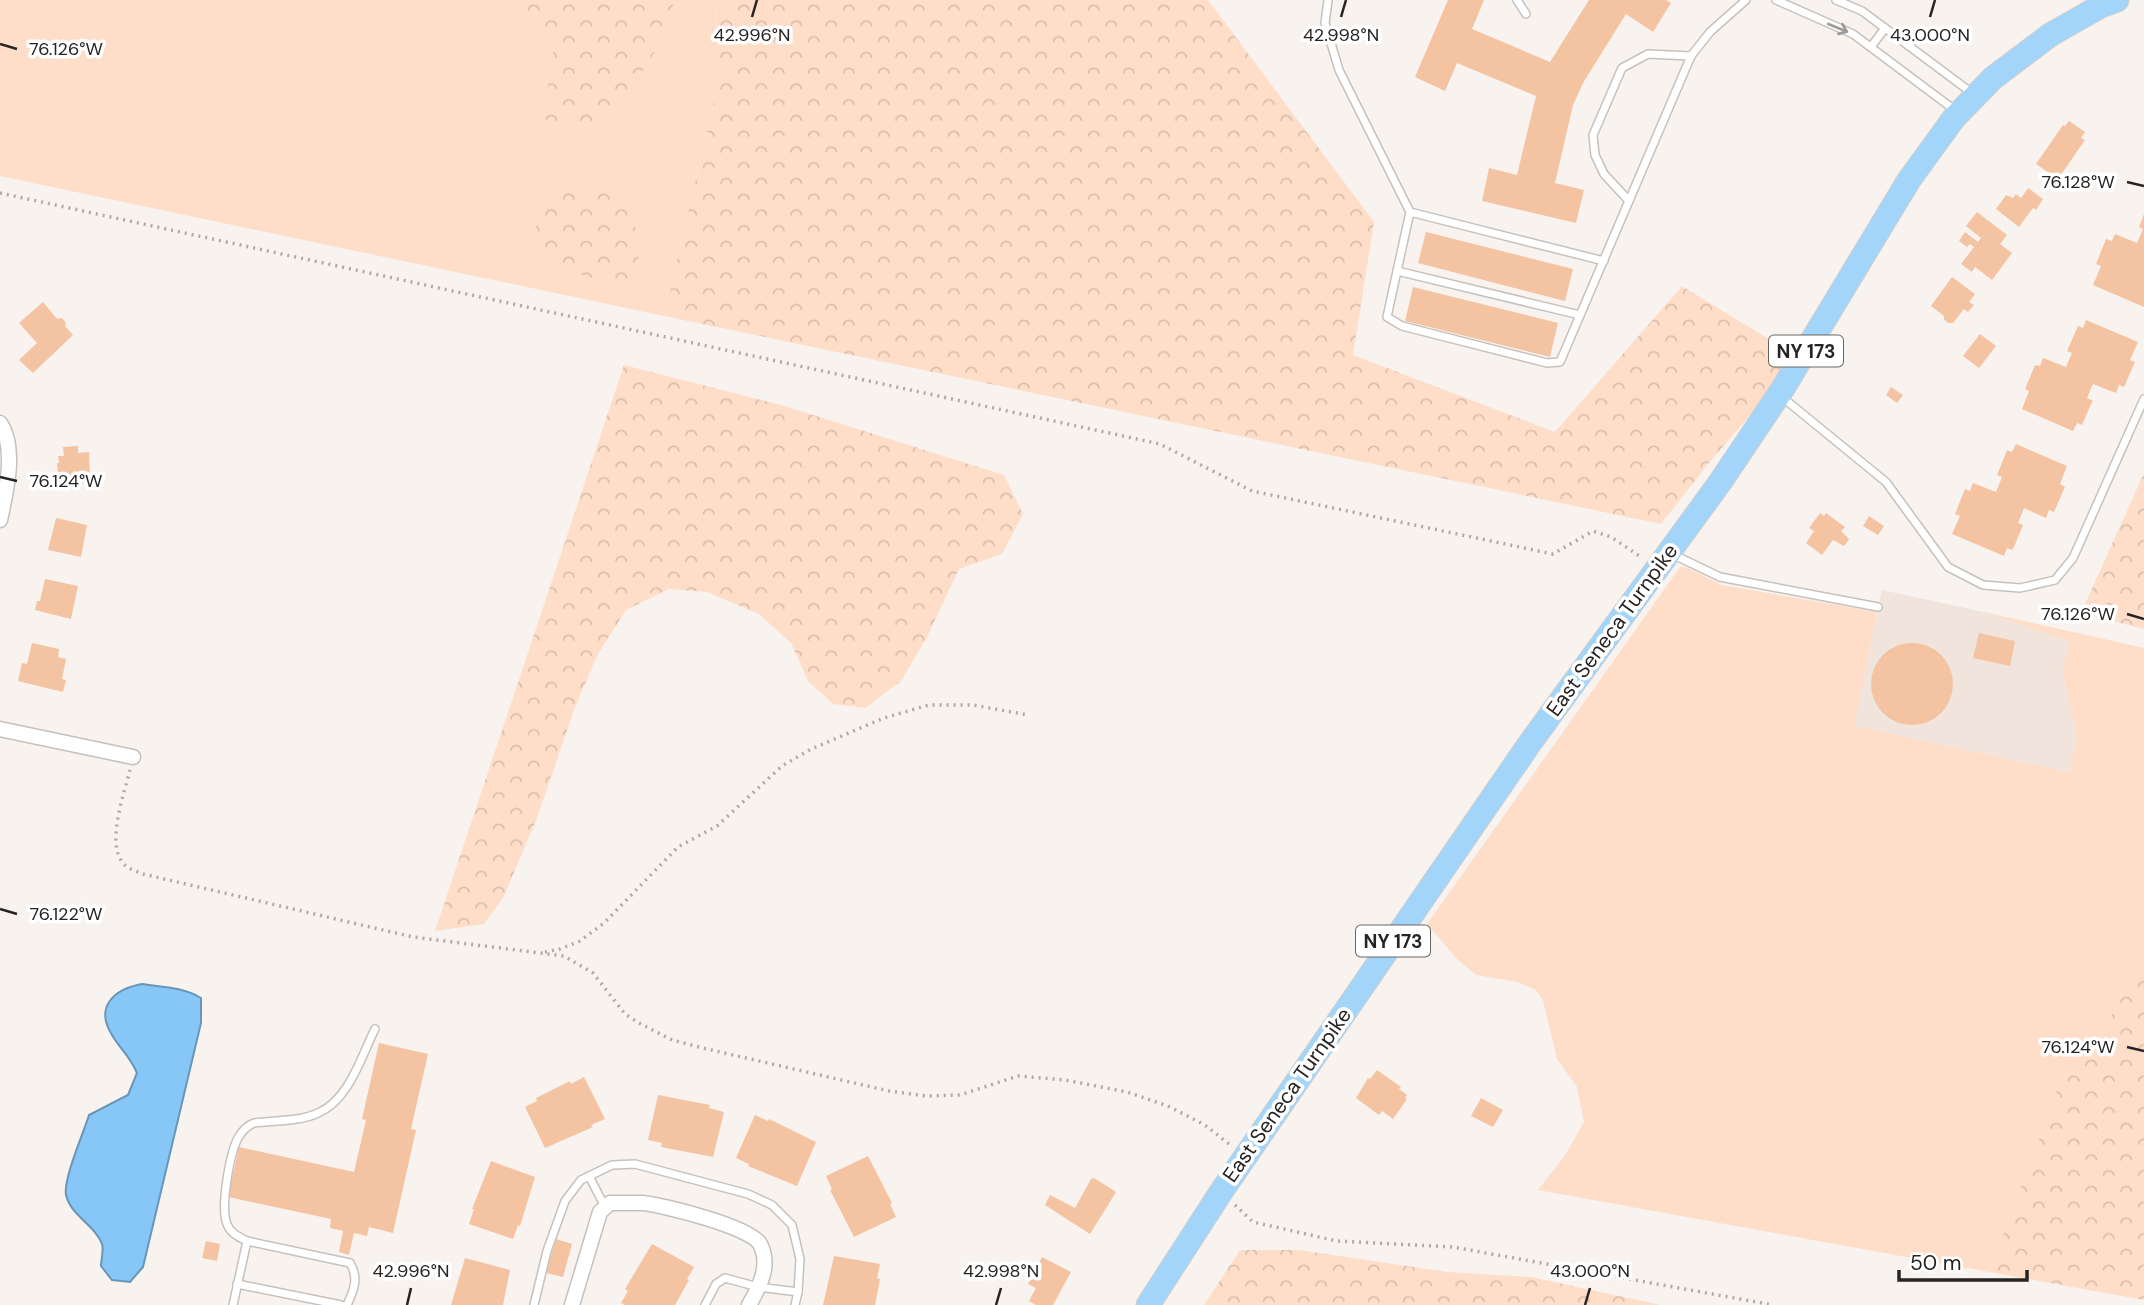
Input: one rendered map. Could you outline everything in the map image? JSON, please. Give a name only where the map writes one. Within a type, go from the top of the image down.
[{"type":"main road","name":"East Seneca Turnpike","points":[[1149,1305],[1220,1192],[1530,743],[1721,481],[1779,394],[1909,180],[1959,113],[1993,78],[2050,35],[2117,0]]},
{"type":"street","points":[[0,423],[7,433],[8,481],[0,520]]},
{"type":"street","points":[[0,729],[133,757]]},
{"type":"street","points":[[572,1305],[600,1212],[610,1203],[645,1203],[747,1232],[759,1243],[766,1269],[749,1305]]},
{"type":"lane","points":[[1328,0],[1325,23],[1339,70],[1410,212],[1387,317],[1402,326],[1547,363],[1560,362],[1691,55],[1710,32],[1746,0]]},
{"type":"lane","points":[[1517,0],[1526,13]]},
{"type":"lane","points":[[1776,0],[1853,34],[1959,113]]},
{"type":"lane","points":[[1836,0],[1862,11],[1975,96]]},
{"type":"lane","points":[[1871,47],[1885,28]]},
{"type":"lane","points":[[1629,201],[1604,174],[1595,155],[1593,135],[1622,68],[1648,54],[1691,55]]},
{"type":"lane","points":[[1410,212],[1604,261]]},
{"type":"lane","points":[[1397,271],[1580,315]]},
{"type":"lane","points":[[1779,394],[1886,482],[1948,567],[1983,584],[2020,588],[2055,580],[2073,558],[2144,399]]},
{"type":"lane","points":[[1663,561],[1720,577],[1878,607]]},
{"type":"lane","points":[[347,1305],[354,1291],[356,1273],[351,1263],[247,1241],[233,1233],[226,1223],[224,1209],[236,1140],[247,1125],[306,1117],[317,1114],[334,1103],[343,1092],[375,1029]]},
{"type":"lane","points":[[534,1305],[547,1251],[565,1201],[581,1180],[612,1165],[635,1164],[748,1194],[772,1205],[792,1225],[800,1259],[796,1305]]},
{"type":"lane","points":[[589,1176],[606,1207]]},
{"type":"lane","points":[[233,1305],[247,1241]]},
{"type":"lane","points":[[705,1305],[716,1284],[725,1278],[758,1287],[798,1292]]},
{"type":"lane","points":[[237,1284],[341,1305]]},
{"type":"path","points":[[0,193],[1160,444],[1252,491],[1553,554],[1593,531],[1663,561]]},
{"type":"path","points":[[540,953],[580,941],[596,929],[678,847],[717,827],[782,766],[811,749],[884,718],[929,705],[973,705],[1028,715]]},
{"type":"path","points":[[133,757],[116,831],[117,852],[130,869],[413,937],[564,957],[593,974],[625,1014],[672,1040],[889,1091],[926,1096],[960,1094],[1018,1076],[1065,1080],[1114,1090],[1168,1106],[1205,1125],[1245,1157]]},
{"type":"path","points":[[1220,1192],[1253,1222],[1336,1241],[1452,1247],[1773,1305]]},
{"type":"shaded area","points":[[1882,590],[1984,612],[2070,642],[2062,669],[2077,738],[2070,772],[1853,726]]},
{"type":"green space","points":[[0,0],[716,0],[718,85],[664,316],[0,176]]},
{"type":"green space","points":[[515,0],[675,0],[657,48],[617,111],[601,124],[565,131],[551,129],[541,109],[553,68],[553,42],[546,28],[534,22]]},
{"type":"green space","points":[[716,0],[1208,0],[1374,222],[1353,355],[1555,432],[1682,286],[1793,354],[1757,407],[1661,524],[664,316],[718,85]]},
{"type":"green space","points":[[581,188],[601,191],[615,197],[623,204],[633,222],[640,248],[637,265],[628,282],[588,277],[565,269],[532,246],[540,212],[549,198],[567,190]]},
{"type":"green space","points":[[624,365],[781,405],[1004,475],[1023,514],[1002,554],[959,569],[927,637],[901,681],[865,708],[833,704],[808,681],[791,643],[759,614],[707,592],[669,589],[626,610],[598,654],[575,707],[536,821],[503,898],[484,924],[435,931]]},
{"type":"green space","points":[[2144,473],[2144,629],[2081,613]]},
{"type":"green space","points":[[1680,567],[1686,567],[1722,585],[1877,612],[1854,726],[2069,772],[2077,738],[2062,669],[2070,642],[1984,612],[2144,648],[2144,952],[2103,1032],[2067,1063],[1989,1272],[1538,1190],[1565,1155],[1584,1122],[1577,1087],[1557,1059],[1543,1001],[1536,990],[1518,982],[1476,975],[1456,958],[1427,924]]},
{"type":"green space","points":[[2144,952],[2144,1300],[1989,1272],[2067,1063],[2103,1032]]},
{"type":"green space","points":[[1240,1250],[1299,1250],[1448,1272],[1531,1277],[1661,1305],[1204,1305]]},
{"type":"water","points":[[142,984],[180,990],[201,998],[201,1023],[143,1267],[130,1282],[112,1280],[101,1266],[103,1252],[99,1237],[73,1209],[66,1195],[66,1188],[89,1115],[128,1095],[137,1073],[112,1035],[105,1016],[106,1007],[116,995]]},
{"type":"building","points":[[1448,0],[1484,0],[1472,29],[1550,62],[1589,0],[1666,0],[1671,3],[1653,32],[1626,14],[1583,83],[1573,105],[1555,183],[1584,190],[1576,223],[1482,201],[1489,168],[1517,175],[1536,96],[1457,63],[1445,91],[1415,77]]},
{"type":"building","points":[[2069,121],[2085,132],[2081,138],[2085,140],[2058,179],[2036,164],[2063,125]]},
{"type":"building","points":[[2028,188],[2043,199],[2019,227],[1996,209],[2006,195],[2013,198],[2016,194],[2021,198]]},
{"type":"building","points":[[1977,212],[2007,235],[2000,244],[2012,253],[1992,280],[1975,267],[1972,272],[1961,264],[1974,247],[1970,244],[1967,247],[1959,241],[1965,232],[1978,242],[1981,238],[1966,226]]},
{"type":"building","points":[[2144,214],[2144,307],[2093,285],[2101,266],[2096,264],[2106,239],[2112,241],[2115,234],[2137,243],[2143,229],[2139,227]]},
{"type":"building","points":[[1426,232],[1573,269],[1565,301],[1418,263]]},
{"type":"building","points":[[1952,277],[1975,294],[1969,302],[1974,305],[1968,312],[1964,309],[1953,323],[1948,323],[1944,316],[1931,306]]},
{"type":"building","points":[[1413,287],[1558,323],[1550,357],[1405,321]]},
{"type":"building","points":[[43,302],[57,319],[62,318],[73,335],[33,373],[19,360],[37,343],[19,323]]},
{"type":"building","points":[[2086,320],[2138,342],[2130,360],[2135,362],[2124,387],[2119,385],[2116,393],[2093,384],[2087,398],[2093,401],[2082,425],[2077,423],[2073,431],[2022,409],[2029,391],[2025,389],[2035,365],[2040,366],[2043,358],[2066,367],[2072,353],[2067,351],[2078,326],[2083,328]]},
{"type":"building","points":[[1980,334],[1996,346],[1979,368],[1963,356]]},
{"type":"building","points":[[1891,387],[1903,395],[1897,403],[1886,395]]},
{"type":"building","points":[[2016,444],[2067,466],[2060,484],[2065,487],[2054,512],[2049,510],[2046,518],[2024,508],[2018,523],[2023,525],[2014,547],[2012,550],[2007,548],[2004,556],[1952,534],[1960,516],[1955,514],[1965,489],[1970,491],[1973,483],[1996,492],[2002,477],[1997,475],[2007,450],[2012,452]]},
{"type":"building","points":[[78,446],[78,453],[89,452],[90,483],[59,484],[58,456],[64,456],[63,447]]},
{"type":"building","points":[[1820,513],[1824,516],[1826,513],[1845,527],[1841,531],[1849,539],[1844,546],[1833,540],[1822,555],[1806,543],[1814,531],[1809,528]]},
{"type":"building","points":[[1869,516],[1884,526],[1878,535],[1863,526]]},
{"type":"building","points":[[56,518],[87,525],[81,557],[48,550]]},
{"type":"building","points":[[45,579],[78,586],[71,619],[35,610]]},
{"type":"building","points":[[1979,633],[2015,641],[2010,666],[1973,658]]},
{"type":"building","points":[[32,643],[59,649],[58,657],[66,659],[62,679],[66,680],[63,692],[18,681],[22,663],[27,664]]},
{"type":"building","points":[[1904,643],[1920,643],[1935,650],[1946,661],[1953,676],[1950,700],[1941,713],[1920,725],[1904,725],[1889,718],[1878,707],[1871,692],[1871,676],[1878,661],[1889,650]]},
{"type":"building","points":[[379,1043],[428,1054],[411,1129],[416,1130],[393,1233],[369,1227],[367,1236],[354,1233],[349,1255],[339,1252],[343,1231],[330,1228],[331,1219],[228,1197],[239,1147],[354,1172],[366,1120],[362,1119]]},
{"type":"building","points":[[1377,1070],[1401,1087],[1399,1089],[1407,1095],[1393,1119],[1382,1111],[1379,1115],[1356,1098],[1368,1078]]},
{"type":"building","points":[[584,1077],[605,1119],[545,1148],[525,1107],[537,1101],[536,1098]]},
{"type":"building","points":[[658,1095],[710,1105],[709,1108],[724,1112],[713,1157],[661,1147],[662,1143],[648,1140]]},
{"type":"building","points":[[1481,1098],[1503,1110],[1493,1127],[1471,1116]]},
{"type":"building","points":[[755,1115],[816,1142],[797,1186],[748,1166],[749,1164],[736,1158]]},
{"type":"building","points":[[868,1156],[892,1203],[890,1204],[896,1217],[854,1237],[830,1190],[832,1189],[826,1176]]},
{"type":"building","points":[[491,1161],[535,1177],[520,1226],[518,1225],[513,1239],[469,1224],[472,1209]]},
{"type":"building","points":[[1094,1178],[1116,1192],[1090,1234],[1045,1205],[1050,1195],[1075,1208]]},
{"type":"building","points":[[556,1239],[572,1244],[563,1277],[546,1273]]},
{"type":"building","points":[[206,1241],[220,1244],[217,1261],[202,1258]]},
{"type":"building","points":[[652,1244],[694,1267],[687,1279],[689,1280],[675,1305],[625,1305],[621,1303],[628,1291],[625,1289]]},
{"type":"building","points":[[834,1256],[880,1264],[875,1305],[823,1305]]},
{"type":"building","points":[[1042,1257],[1071,1272],[1053,1305],[1036,1305],[1029,1301],[1036,1288],[1028,1284]]},
{"type":"building","points":[[465,1258],[510,1270],[503,1305],[451,1305]]}]
